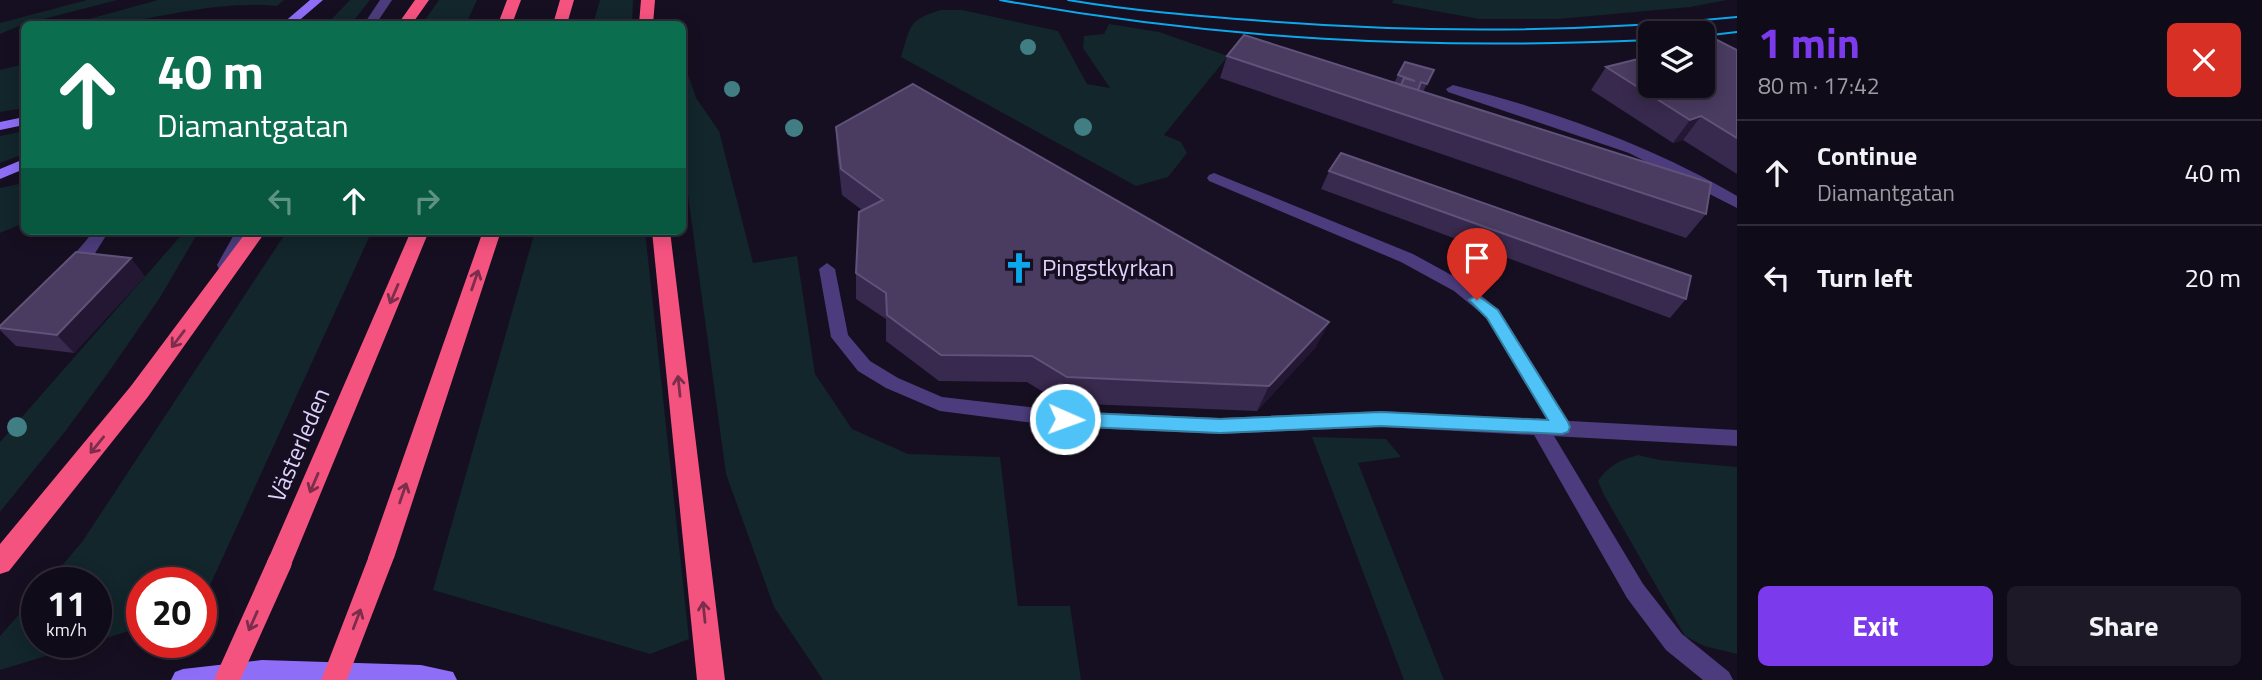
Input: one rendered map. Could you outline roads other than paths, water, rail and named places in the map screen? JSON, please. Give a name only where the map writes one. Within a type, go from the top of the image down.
[{"type":"highway","points":[[407,21],[422,0]]},
{"type":"highway","points":[[506,21],[514,0]]},
{"type":"highway","points":[[561,21],[567,0]]},
{"type":"highway","points":[[646,21],[648,0]]},
{"type":"highway","points":[[0,563],[139,392],[254,235]]},
{"type":"highway","name":"Västerleden","points":[[227,680],[418,235]]},
{"type":"highway","points":[[334,680],[381,558],[491,235]]},
{"type":"highway","points":[[661,235],[711,680]]},
{"type":"street","points":[[292,21],[317,0]]},
{"type":"street","points":[[372,21],[386,0]]},
{"type":"street","points":[[1453,89],[1642,152],[1700,179],[1737,203]]},
{"type":"street","points":[[0,126],[21,122]]},
{"type":"street","points":[[0,174],[21,164]]},
{"type":"street","points":[[1214,178],[1407,258],[1460,287],[1493,314],[1562,427]]},
{"type":"street","points":[[57,281],[86,254],[98,235]]},
{"type":"street","points":[[203,306],[242,235]]},
{"type":"street","points":[[827,269],[840,337],[864,366],[892,383],[940,404],[1065,419],[1220,426],[1381,419],[1737,438]]},
{"type":"street","points":[[1538,426],[1635,591],[1674,642],[1721,680]]},
{"type":"street","points":[[183,680],[262,671],[421,676],[445,680]]},
{"type":"tram line","points":[[1000,0],[1163,25],[1324,39],[1485,44],[1638,40]]},
{"type":"tram line","points":[[1068,0],[1239,19],[1382,28],[1500,30],[1619,26],[1737,17]]},
{"type":"tram line","points":[[1715,35],[1737,32]]},
{"type":"place","name":"Pingstkyrkan","points":[[1019,268]]}]
